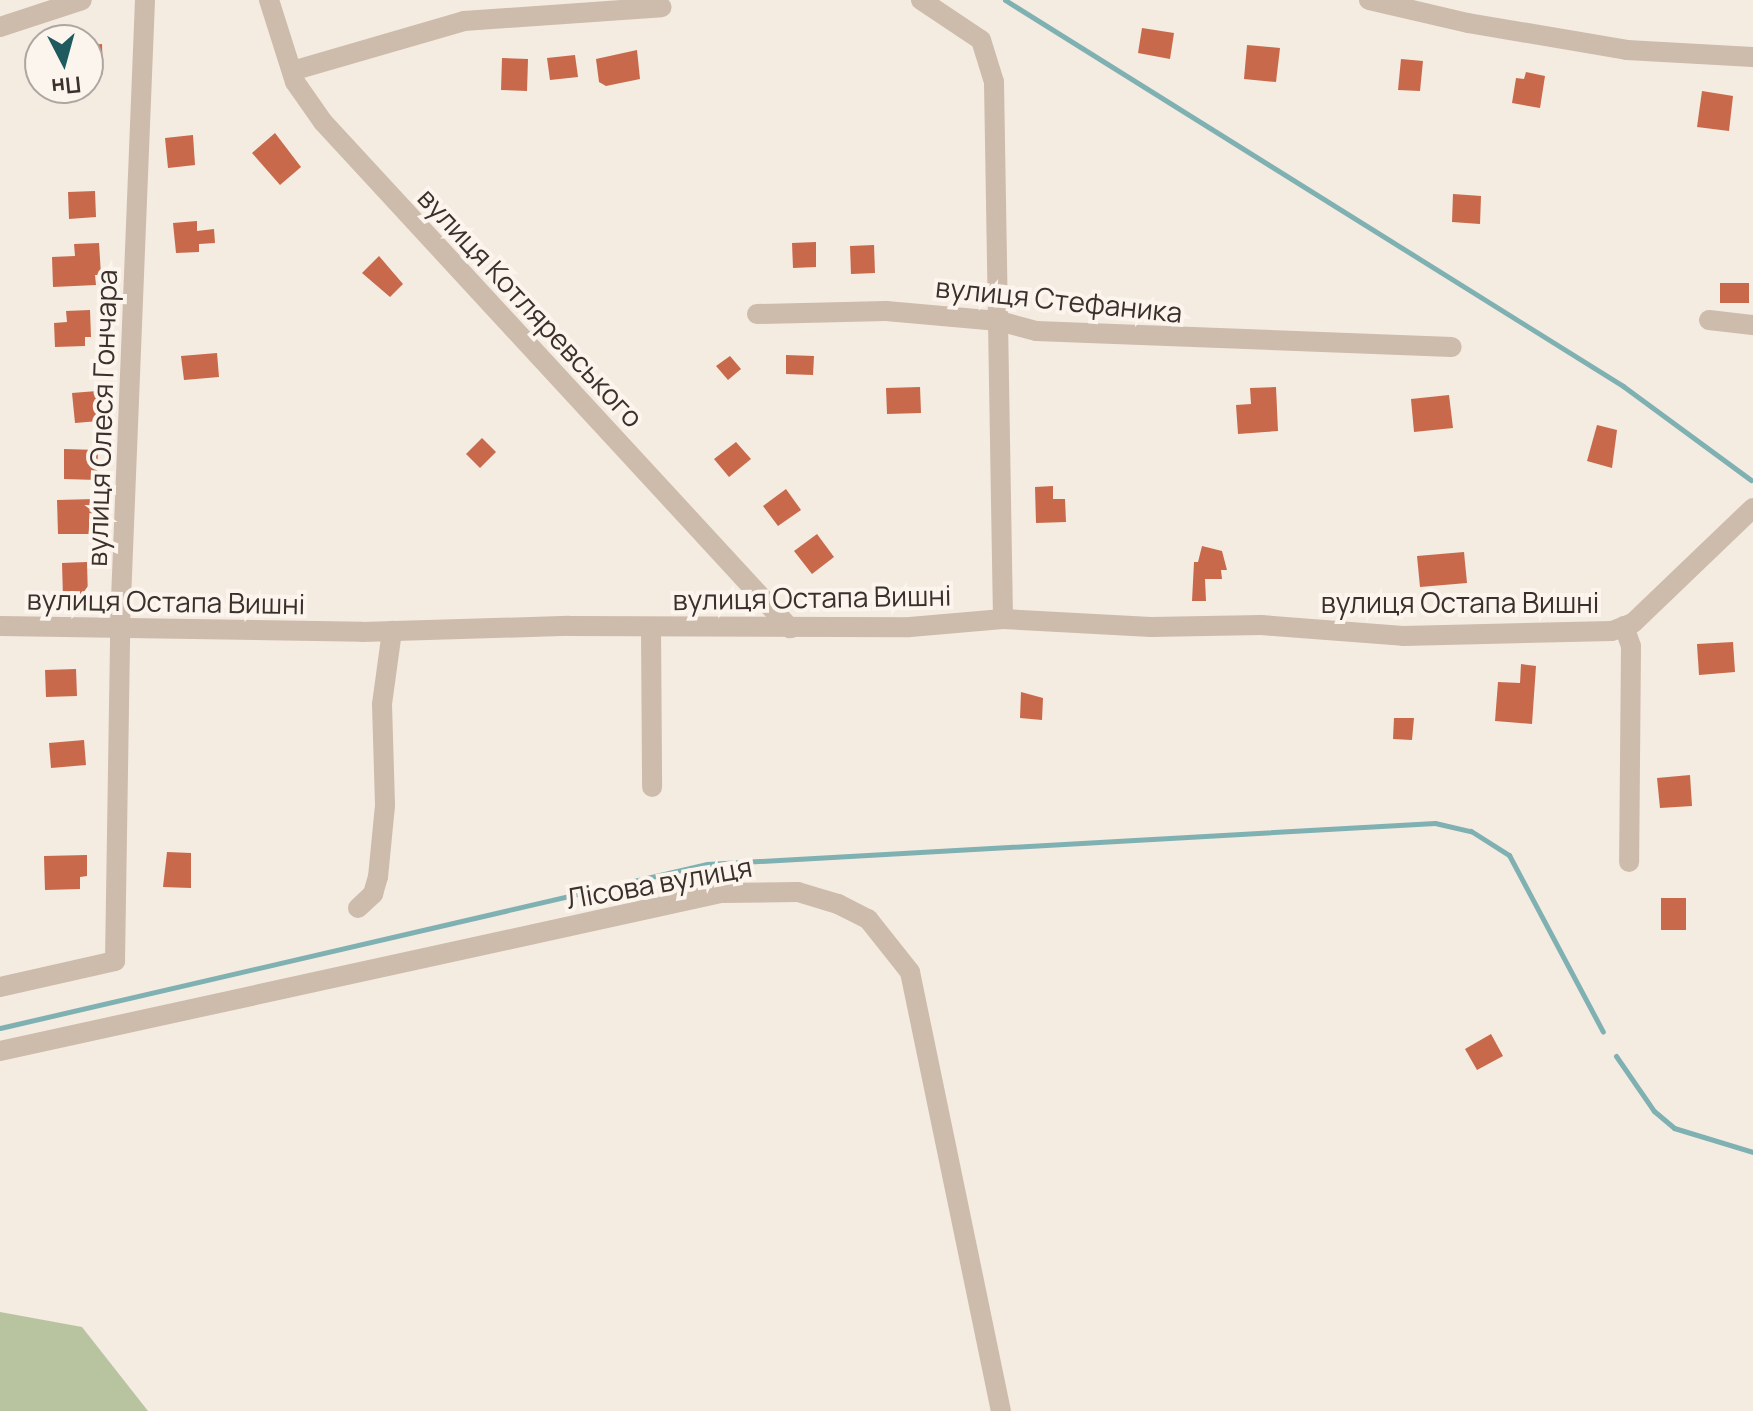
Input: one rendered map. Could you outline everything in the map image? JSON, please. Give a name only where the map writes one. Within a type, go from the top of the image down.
[{"type":"street","points":[[0,27],[82,0]]},
{"type":"street","name":"вулиця Олеся Гончара","points":[[0,987],[115,961],[120,625],[145,0]]},
{"type":"street","name":"вулиця Котляревського","points":[[269,0],[292,71],[323,122],[790,628]]},
{"type":"street","points":[[921,0],[981,40],[990,59],[999,321],[1003,619]]},
{"type":"street","points":[[1369,0],[1468,23],[1627,50],[1753,57]]},
{"type":"street","points":[[292,71],[464,21],[662,7]]},
{"type":"street","name":"вулиця Стефаника","points":[[757,314],[886,311],[999,321],[1036,331],[1191,340],[1452,347]]},
{"type":"street","points":[[1709,320],[1753,325]]},
{"type":"street","points":[[1629,862],[1631,646],[1624,626],[1753,508]]},
{"type":"street","name":"вулиця Остапа Вишні","points":[[0,626],[120,625],[392,631],[790,628],[1003,619],[1151,627],[1261,625],[1403,636],[1612,631],[1624,626]]},
{"type":"street","points":[[651,628],[652,787]]},
{"type":"street","points":[[358,908],[373,894],[378,877],[385,805],[382,704],[392,631]]},
{"type":"street","name":"Лісова вулиця","points":[[0,1051],[721,893],[798,892],[838,904],[868,919],[910,972],[1001,1411]]},
{"type":"green space","points":[[0,1312],[82,1327],[148,1411],[0,1411]]},
{"type":"building","points":[[1142,28],[1174,33],[1170,59],[1138,53]]},
{"type":"building","points":[[1247,45],[1280,48],[1276,82],[1244,79]]},
{"type":"building","points":[[637,50],[640,79],[606,86],[599,82],[596,59]]},
{"type":"building","points":[[575,55],[578,77],[550,80],[547,58]]},
{"type":"building","points":[[502,58],[528,59],[527,91],[501,90]]},
{"type":"building","points":[[1401,59],[1423,61],[1420,91],[1398,90]]},
{"type":"building","points":[[1526,72],[1545,76],[1540,108],[1512,103],[1516,78],[1524,79]]},
{"type":"building","points":[[1702,91],[1733,96],[1729,131],[1697,127]]},
{"type":"building","points":[[275,133],[301,167],[280,185],[252,153]]},
{"type":"building","points":[[193,135],[195,165],[168,168],[165,138]]},
{"type":"building","points":[[95,191],[96,217],[69,219],[68,192]]},
{"type":"building","points":[[1453,194],[1481,196],[1480,224],[1452,222]]},
{"type":"building","points":[[197,221],[197,231],[214,229],[215,243],[199,244],[199,252],[176,253],[173,223]]},
{"type":"building","points":[[816,242],[816,267],[793,268],[792,243]]},
{"type":"building","points":[[99,243],[101,275],[95,275],[96,285],[53,287],[52,257],[75,256],[74,244]]},
{"type":"building","points":[[874,245],[875,273],[851,274],[850,246]]},
{"type":"building","points":[[379,256],[403,284],[390,297],[362,273]]},
{"type":"building","points":[[1720,283],[1749,283],[1749,303],[1720,303]]},
{"type":"building","points":[[90,310],[91,337],[85,337],[85,346],[55,347],[54,323],[67,322],[66,311]]},
{"type":"building","points":[[217,353],[219,377],[184,380],[181,356]]},
{"type":"building","points":[[786,355],[814,356],[813,375],[786,374]]},
{"type":"building","points":[[730,356],[741,369],[728,380],[716,366]]},
{"type":"building","points":[[920,387],[921,413],[887,414],[886,388]]},
{"type":"building","points":[[1276,387],[1278,431],[1238,434],[1236,405],[1251,404],[1250,388]]},
{"type":"building","points":[[97,391],[99,421],[75,423],[72,393]]},
{"type":"building","points":[[1449,395],[1453,428],[1414,432],[1411,399]]},
{"type":"building","points":[[1597,425],[1617,430],[1612,468],[1587,461]]},
{"type":"building","points":[[482,438],[496,452],[480,468],[466,454]]},
{"type":"building","points":[[736,442],[751,459],[729,477],[714,459]]},
{"type":"building","points":[[64,449],[98,450],[97,480],[64,479]]},
{"type":"building","points":[[1053,486],[1053,499],[1065,499],[1066,522],[1036,523],[1035,487]]},
{"type":"building","points":[[786,489],[801,510],[778,526],[763,506]]},
{"type":"building","points":[[95,499],[90,534],[58,534],[57,500]]},
{"type":"building","points":[[817,534],[834,557],[812,574],[794,551]]},
{"type":"building","points":[[1202,546],[1222,551],[1227,570],[1221,570],[1222,579],[1205,579],[1206,601],[1192,601],[1194,562],[1198,562]]},
{"type":"building","points":[[1464,552],[1467,583],[1420,587],[1417,556]]},
{"type":"building","points":[[87,562],[88,598],[63,598],[62,563]]},
{"type":"building","points":[[1733,642],[1735,672],[1699,675],[1697,644]]},
{"type":"building","points":[[1521,664],[1536,666],[1532,724],[1495,721],[1498,682],[1520,683]]},
{"type":"building","points":[[76,669],[77,696],[46,697],[45,670]]},
{"type":"building","points":[[1021,692],[1043,698],[1042,720],[1020,718]]},
{"type":"building","points":[[1394,718],[1414,718],[1412,740],[1393,739]]},
{"type":"building","points":[[84,740],[86,765],[51,768],[49,743]]},
{"type":"building","points":[[1690,775],[1692,806],[1660,808],[1657,778]]},
{"type":"building","points":[[167,852],[191,853],[191,888],[163,887]]},
{"type":"building","points":[[87,855],[87,876],[80,877],[80,889],[45,890],[44,856]]},
{"type":"building","points":[[1661,898],[1686,898],[1686,930],[1661,930]]},
{"type":"building","points":[[1491,1034],[1503,1056],[1477,1070],[1465,1049]]},
{"type":"waterway","points":[[1005,0],[1623,386],[1751,480]]},
{"type":"waterway","points":[[0,1028],[707,864],[1435,823],[1471,831],[1509,855],[1603,1032]]},
{"type":"waterway","points":[[1616,1056],[1654,1111],[1674,1128],[1753,1152]]}]
